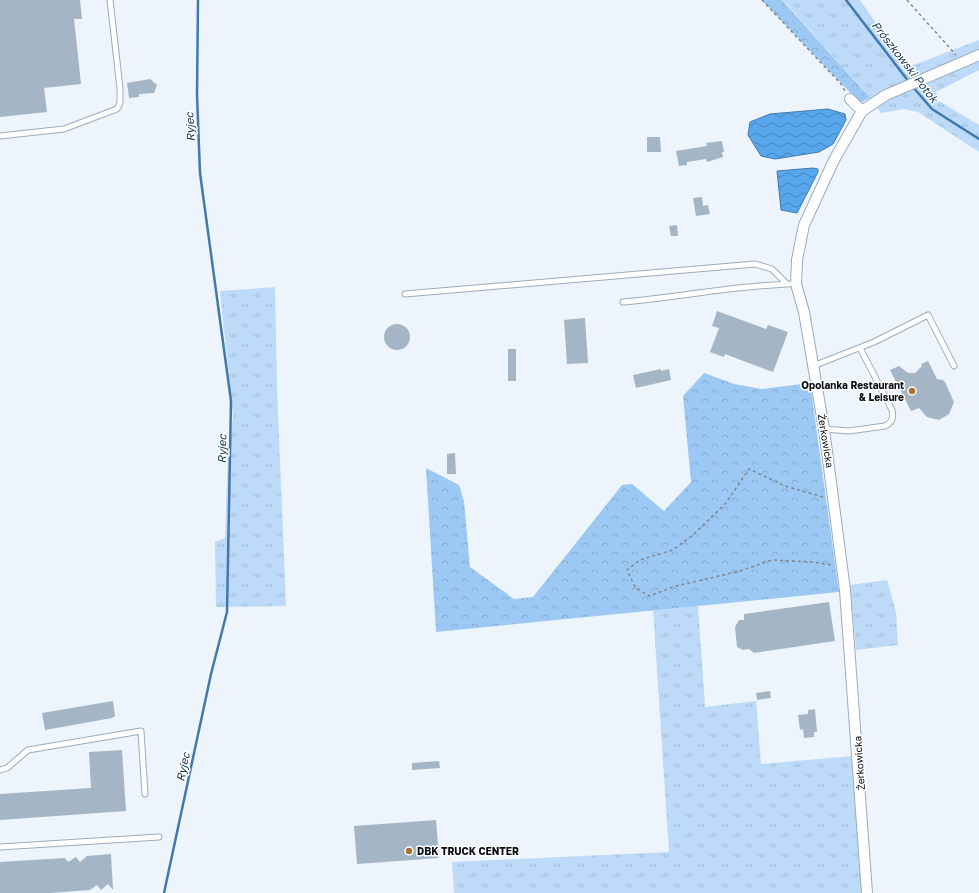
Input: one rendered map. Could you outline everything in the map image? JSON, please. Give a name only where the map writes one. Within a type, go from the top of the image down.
[{"type":"street","name":"Żerkowicka","points":[[867,893],[856,722],[842,568],[834,500],[824,429],[804,312],[792,284],[804,224],[834,160],[862,111],[899,89],[979,55]]},
{"type":"street","points":[[850,100],[862,111]]},
{"type":"lane","points":[[0,136],[64,129],[117,109],[120,103],[120,88],[110,0]]},
{"type":"lane","points":[[405,294],[755,264],[772,269],[792,284]]},
{"type":"lane","points":[[623,302],[758,285],[792,284]]},
{"type":"lane","points":[[813,366],[860,348],[928,315],[954,366]]},
{"type":"lane","points":[[824,429],[849,431],[885,426],[892,419],[892,410],[860,348]]},
{"type":"lane","points":[[0,770],[7,768],[28,750],[141,731],[145,794]]},
{"type":"lane","points":[[0,847],[159,837]]},
{"type":"path","points":[[762,0],[841,84],[850,100]]},
{"type":"path","points":[[907,0],[955,52],[959,64]]},
{"type":"path","points":[[834,500],[785,486],[749,469],[726,502],[693,535],[673,550],[640,560],[626,570],[635,587],[649,596],[676,586],[740,571],[772,560],[812,562],[842,568]]},
{"type":"green space","points":[[762,0],[782,0],[870,98],[860,103]]},
{"type":"green space","points":[[783,0],[860,0],[902,60],[911,66],[979,40],[979,70],[936,92],[939,101],[979,125],[979,152],[918,112],[904,109],[881,113],[870,98]]},
{"type":"green space","points":[[275,287],[277,389],[286,606],[216,607],[215,542],[225,538],[228,453],[233,416],[220,291]]},
{"type":"green space","points":[[704,373],[734,384],[762,389],[810,383],[839,592],[436,632],[426,468],[459,485],[464,501],[470,567],[514,599],[533,597],[622,485],[632,484],[664,511],[691,482],[683,396]]},
{"type":"green space","points":[[887,580],[896,612],[898,645],[856,650],[850,585]]},
{"type":"green space","points":[[698,606],[705,707],[756,701],[761,764],[852,756],[862,893],[454,893],[452,862],[669,852],[653,610]]},
{"type":"water","points":[[828,109],[845,114],[846,120],[833,144],[819,152],[775,159],[761,156],[748,135],[750,122],[770,114]]},
{"type":"water","points":[[813,168],[818,169],[818,172],[797,213],[781,210],[777,171]]},
{"type":"building","points":[[0,0],[80,0],[82,19],[74,19],[81,84],[44,88],[47,112],[0,117]]},
{"type":"building","points":[[150,79],[157,85],[154,93],[139,94],[139,97],[129,98],[127,83]]},
{"type":"building","points":[[647,137],[660,137],[661,152],[647,152]]},
{"type":"building","points":[[722,141],[724,152],[722,152],[723,157],[707,162],[706,159],[687,162],[687,165],[679,166],[676,151],[707,146],[706,143]]},
{"type":"building","points":[[702,197],[703,206],[708,205],[710,214],[696,216],[693,198]]},
{"type":"building","points":[[677,225],[678,236],[671,236],[669,226]]},
{"type":"building","points":[[717,311],[766,329],[768,325],[788,332],[773,372],[725,354],[724,357],[710,352],[719,328],[712,326]]},
{"type":"building","points":[[585,318],[588,363],[567,364],[564,320]]},
{"type":"building","points":[[397,324],[406,328],[410,337],[406,346],[397,350],[388,346],[384,337],[388,328]]},
{"type":"building","points":[[508,349],[516,349],[516,381],[508,381]]},
{"type":"building","points":[[928,361],[937,379],[945,382],[954,402],[949,414],[939,420],[927,417],[919,408],[911,411],[890,370],[899,366],[908,373],[915,373],[922,366],[921,364]]},
{"type":"building","points":[[661,369],[661,371],[669,369],[671,380],[636,388],[633,375]]},
{"type":"building","points":[[455,453],[456,474],[447,474],[447,454]]},
{"type":"building","points":[[829,602],[835,641],[754,653],[749,649],[743,650],[737,647],[735,627],[739,620],[744,620],[744,614]]},
{"type":"building","points":[[770,691],[771,698],[757,700],[756,693]]},
{"type":"building","points":[[113,701],[115,716],[112,718],[45,730],[42,713]]},
{"type":"building","points":[[815,709],[817,732],[814,732],[814,737],[804,738],[803,729],[800,730],[798,715],[808,714],[808,710]]},
{"type":"building","points":[[122,750],[126,811],[0,820],[0,794],[91,788],[89,752]]},
{"type":"building","points":[[439,761],[440,768],[412,770],[412,763]]},
{"type":"building","points":[[436,820],[439,858],[357,864],[354,826]]},
{"type":"building","points":[[111,854],[113,890],[108,884],[101,890],[97,885],[90,890],[50,893],[0,893],[0,862],[65,858],[68,862],[76,857],[80,862],[87,856]]},
{"type":"waterway","name":"Ryjec","points":[[164,893],[211,674],[227,612],[231,401],[200,173],[197,95],[198,0]]},
{"type":"waterway","name":"Prószkowski Potok","points":[[846,0],[909,82]]},
{"type":"waterway","name":"Prószkowski Potok","points":[[912,86],[932,109],[979,139]]},
{"type":"place","name":"Opolanka Restaurant & Leisure","points":[[912,391]]},
{"type":"place","name":"DBK TRUCK CENTER","points":[[409,851]]}]
